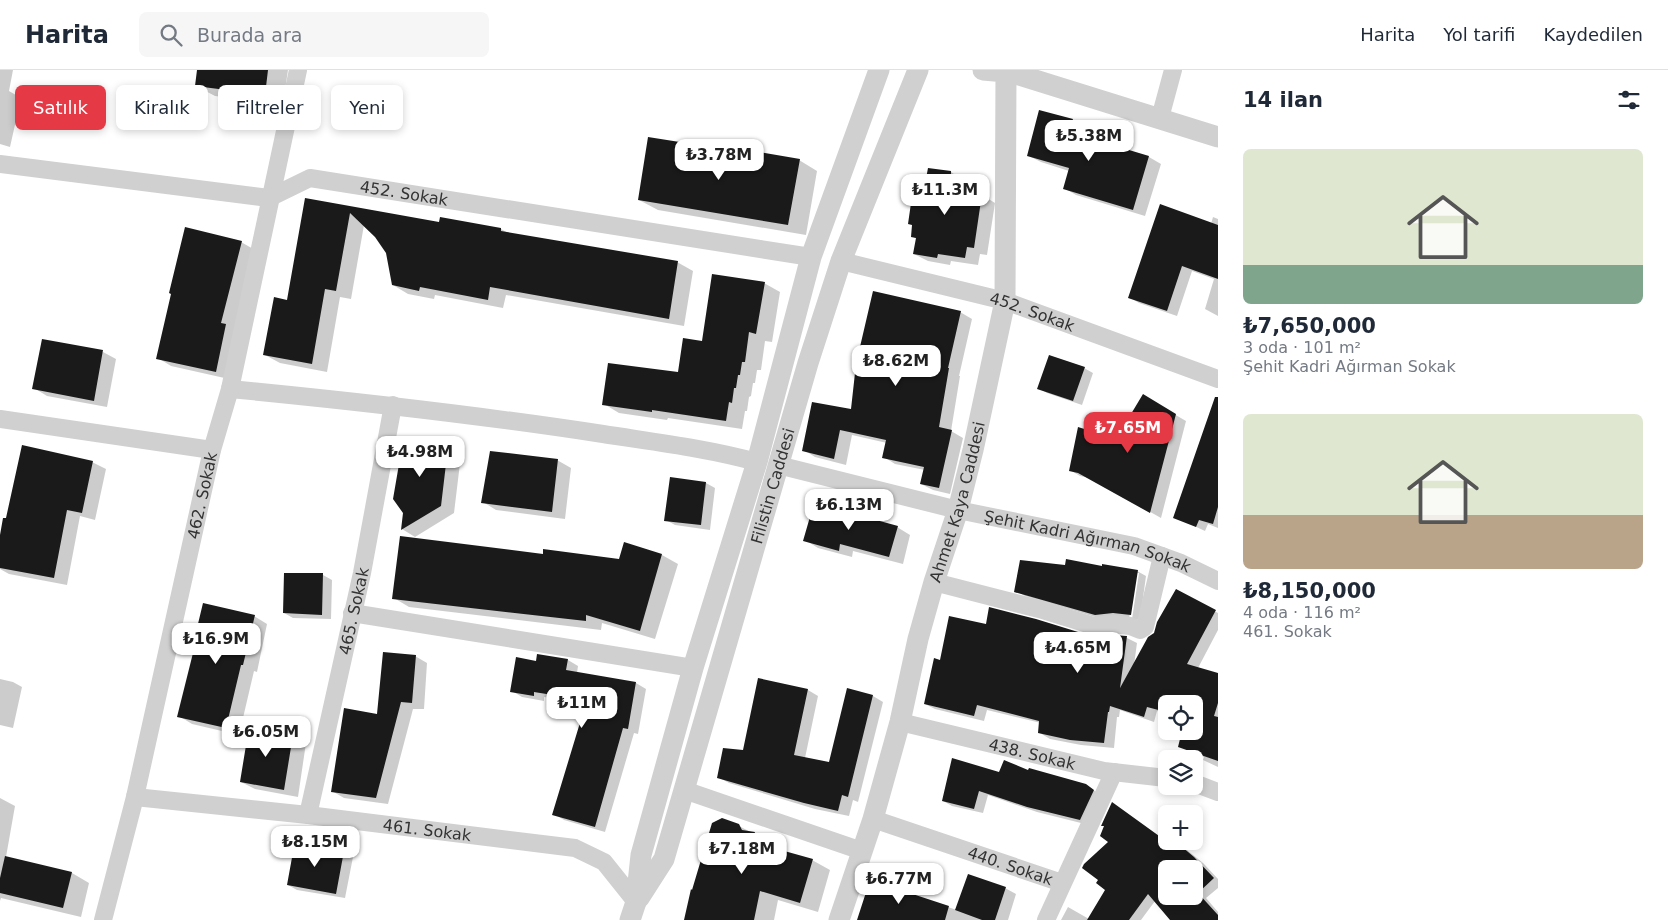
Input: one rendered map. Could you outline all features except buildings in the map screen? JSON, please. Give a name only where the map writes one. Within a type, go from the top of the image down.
[{"type":"street","name":"462. Sokak","points":[[103,920],[135,797],[212,450],[230,389],[298,70]]},
{"type":"street","name":"Filistin Caddesi","points":[[633,911],[641,855],[692,668],[756,462],[811,257],[878,70]]},
{"type":"street","name":"Filistin Caddesi","points":[[633,911],[664,859],[808,363],[841,261],[918,70]]},
{"type":"street","points":[[983,70],[1004,71],[1218,137]]},
{"type":"street","points":[[1160,118],[1173,70]]},
{"type":"street","name":"Ahmet Kaya Caddesi","points":[[838,920],[873,819],[900,722],[918,639],[934,582],[958,510],[1005,301],[1004,71]]},
{"type":"street","points":[[0,164],[270,198]]},
{"type":"street","name":"452. Sokak","points":[[270,198],[310,178],[811,257]]},
{"type":"street","name":"452. Sokak","points":[[841,261],[1005,301],[1218,379]]},
{"type":"street","points":[[230,389],[392,405],[548,425],[725,453],[756,462]]},
{"type":"street","name":"465. Sokak","points":[[308,815],[352,613],[392,405]]},
{"type":"street","points":[[0,419],[212,450]]},
{"type":"street","name":"Şehit Kadri Ağırman Sokak","points":[[778,465],[958,510],[1134,546],[1181,563],[1218,581]]},
{"type":"street","points":[[934,582],[1039,609],[1094,626],[1112,624],[1130,626],[1140,630],[1145,627],[1162,556]]},
{"type":"street","points":[[352,613],[692,668]]},
{"type":"street","name":"438. Sokak","points":[[900,722],[1114,772],[1158,777]]},
{"type":"street","points":[[1046,920],[1114,772]]},
{"type":"street","points":[[1203,786],[1218,792]]},
{"type":"street","points":[[684,790],[862,851]]},
{"type":"street","name":"461. Sokak","points":[[135,797],[308,815],[575,848],[604,862],[633,911]]},
{"type":"street","name":"440. Sokak","points":[[873,819],[1062,883]]}]
